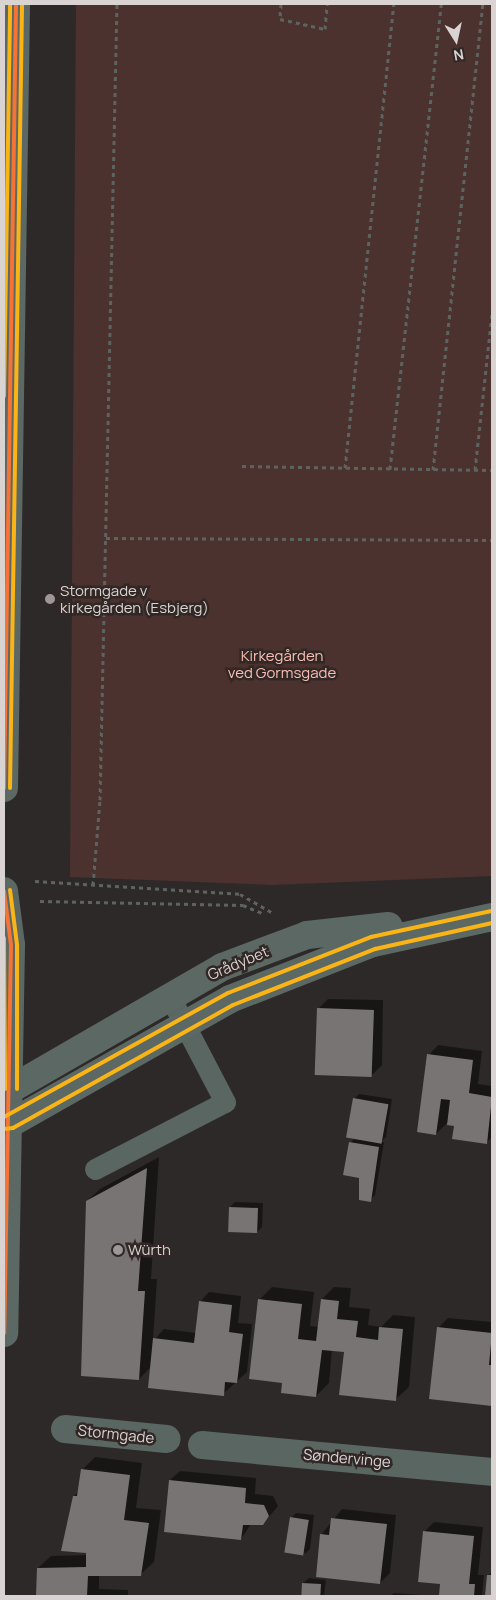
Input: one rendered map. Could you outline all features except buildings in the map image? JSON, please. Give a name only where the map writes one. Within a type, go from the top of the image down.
[{"type":"street","points":[[4,788],[16,4]]},
{"type":"street","points":[[4,896],[11,945],[6,1124],[4,1333]]},
{"type":"street","name":"Grådybet","points":[[7,1091],[222,967],[307,935],[492,916]]},
{"type":"street","name":"Grådybet","points":[[6,1124],[230,999],[373,943],[492,916]]},
{"type":"street","name":"Stormgade","points":[[66,1429],[167,1439]]},
{"type":"street","name":"Søndervinge","points":[[202,1444],[492,1472]]},
{"type":"lane","points":[[95,1169],[226,1102],[170,997]]},
{"type":"path","points":[[93,885],[100,800],[117,4]]},
{"type":"path","points":[[281,4],[280,20],[325,29],[327,4]]},
{"type":"path","points":[[345,468],[394,4]]},
{"type":"path","points":[[390,469],[441,4]]},
{"type":"path","points":[[433,470],[483,4]]},
{"type":"path","points":[[475,470],[492,313]]},
{"type":"path","points":[[242,466],[492,470]]},
{"type":"path","points":[[106,538],[492,540]]},
{"type":"path","points":[[34,881],[240,894],[307,935]]},
{"type":"path","points":[[4,896],[243,905],[307,935]]},
{"type":"green space","name":"Kirkegården ved Gormsgade","points":[[76,4],[492,4],[492,876],[272,885],[70,877]]},
{"type":"transit line","points":[[4,396],[10,4]]},
{"type":"transit line","points":[[4,788],[16,4]]},
{"type":"transit line","points":[[10,788],[22,4]]},
{"type":"transit line","points":[[10,890],[17,945],[17,1089]]},
{"type":"transit line","points":[[4,891],[11,945],[4,1333]]},
{"type":"transit line","points":[[4,1117],[228,993],[371,937],[491,911]]},
{"type":"transit line","points":[[4,1129],[13,1128],[233,1005],[375,949],[492,923]]},
{"type":"transit line","points":[[4,938],[5,1089]]},
{"type":"place","name":"Stormgade v kirkegården (Esbjerg)","points":[[50,599]]},
{"type":"place","name":"Würth","points":[[118,1250]]}]
